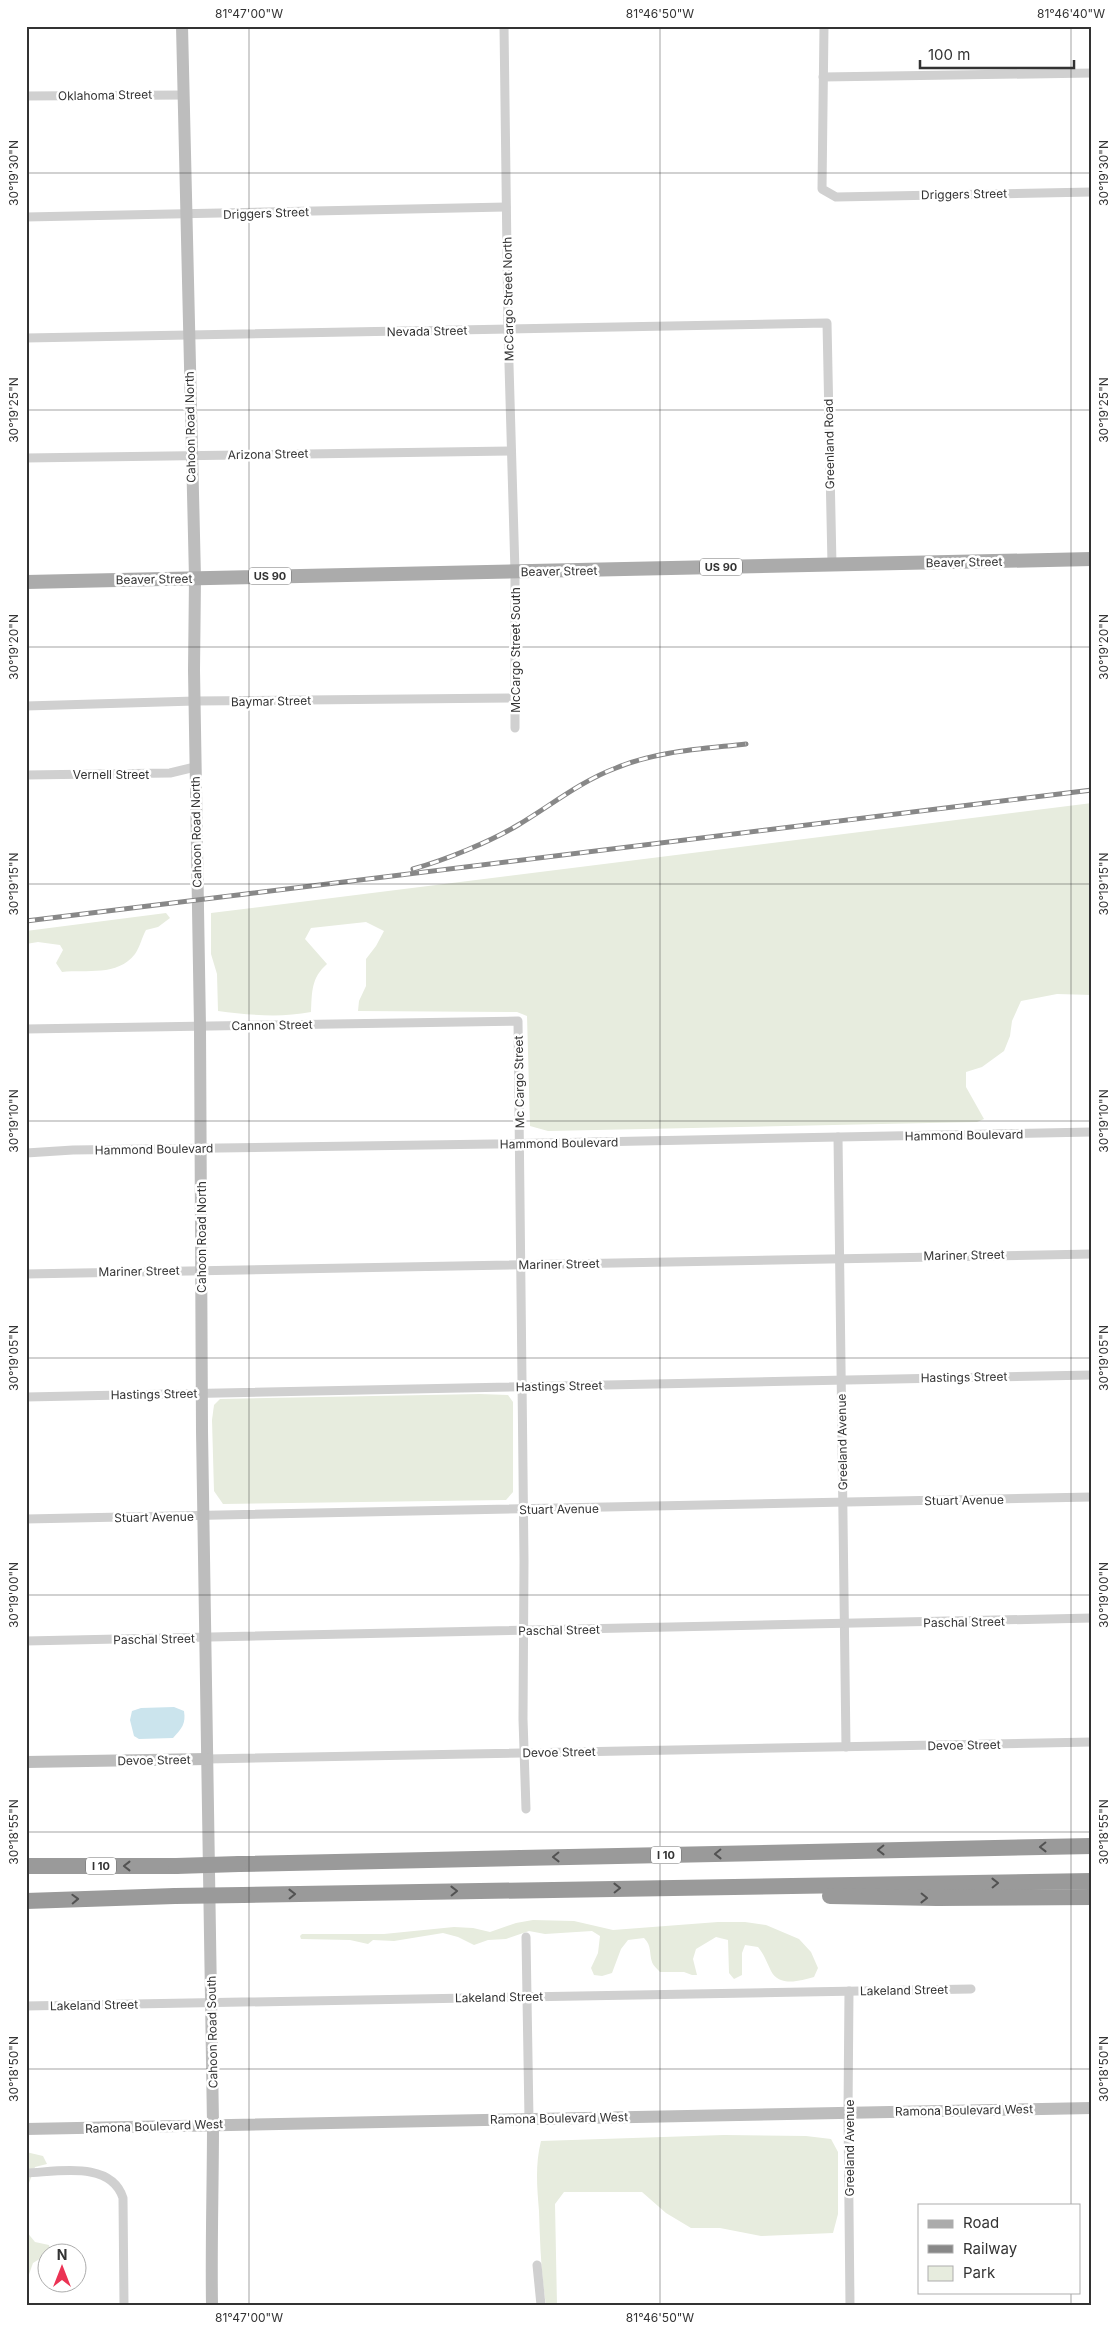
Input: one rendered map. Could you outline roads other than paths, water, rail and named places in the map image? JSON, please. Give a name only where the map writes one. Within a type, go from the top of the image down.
[{"type":"highway","name":"I 10","points":[[26,1866],[176,1866],[1092,1846]]},
{"type":"highway","points":[[26,1901],[175,1896],[1092,1881]]},
{"type":"highway","points":[[736,1886],[778,1894],[937,1898],[1092,1896]]},
{"type":"main road","name":"Beaver Street","points":[[26,582],[1092,559]]},
{"type":"street","name":"Cahoon Road North","points":[[182,26],[190,455],[195,578],[195,767],[200,1026],[202,1393],[207,1638]]},
{"type":"street","name":"McCargo Street North","points":[[504,26],[508,330],[515,572]]},
{"type":"street","points":[[824,26],[823,77],[1092,73]]},
{"type":"street","name":"Driggers Street","points":[[823,77],[822,189],[836,197],[1092,192]]},
{"type":"street","name":"Oklahoma Street","points":[[26,96],[184,94]]},
{"type":"street","name":"Driggers Street","points":[[26,217],[506,207]]},
{"type":"street","name":"Nevada Street","points":[[26,338],[827,323]]},
{"type":"street","name":"Greenland Road","points":[[827,323],[832,565]]},
{"type":"street","name":"Arizona Street","points":[[26,458],[511,451]]},
{"type":"street","name":"McCargo Street South","points":[[515,572],[515,728]]},
{"type":"street","name":"Baymar Street","points":[[26,706],[515,698]]},
{"type":"street","name":"Vernell Street","points":[[26,775],[170,774],[195,767]]},
{"type":"street","name":"Cannon Street","points":[[26,1029],[518,1021]]},
{"type":"street","name":"Mc Cargo Street","points":[[518,1021],[520,1144]]},
{"type":"street","name":"Hammond Boulevard","points":[[26,1153],[56,1150],[520,1144],[1092,1132]]},
{"type":"street","name":"Greeland Avenue","points":[[838,1137],[846,1747]]},
{"type":"street","points":[[520,1144],[526,1809]]},
{"type":"street","name":"Mariner Street","points":[[26,1274],[1092,1254]]},
{"type":"street","name":"Hastings Street","points":[[26,1397],[1092,1375]]},
{"type":"street","name":"Stuart Avenue","points":[[26,1519],[1092,1497]]},
{"type":"street","name":"Paschal Street","points":[[26,1641],[844,1625],[1092,1618]]},
{"type":"street","points":[[207,1638],[207,1759]]},
{"type":"street","name":"Devoe Street","points":[[26,1762],[1092,1742]]},
{"type":"street","name":"Cahoon Road South","points":[[207,1759],[213,2124],[212,2305]]},
{"type":"street","points":[[526,1937],[529,2119]]},
{"type":"street","name":"Lakeland Street","points":[[26,2006],[971,1989]]},
{"type":"street","name":"Greeland Avenue","points":[[849,1991],[850,2305]]},
{"type":"street","name":"Ramona Boulevard West","points":[[26,2129],[1092,2108]]},
{"type":"street","points":[[26,2173],[90,2172],[109,2178],[117,2187],[123,2198],[124,2305]]},
{"type":"street","points":[[537,2265],[541,2305]]},
{"type":"water","points":[[174,1707],[184,1711],[184,1723],[173,1738],[139,1739],[134,1736],[130,1720],[132,1711],[141,1708]]},
{"type":"railway","points":[[413,869],[453,856],[494,838],[578,787],[616,768],[664,754],[746,744]]},
{"type":"railway","points":[[26,921],[1092,790]]}]
